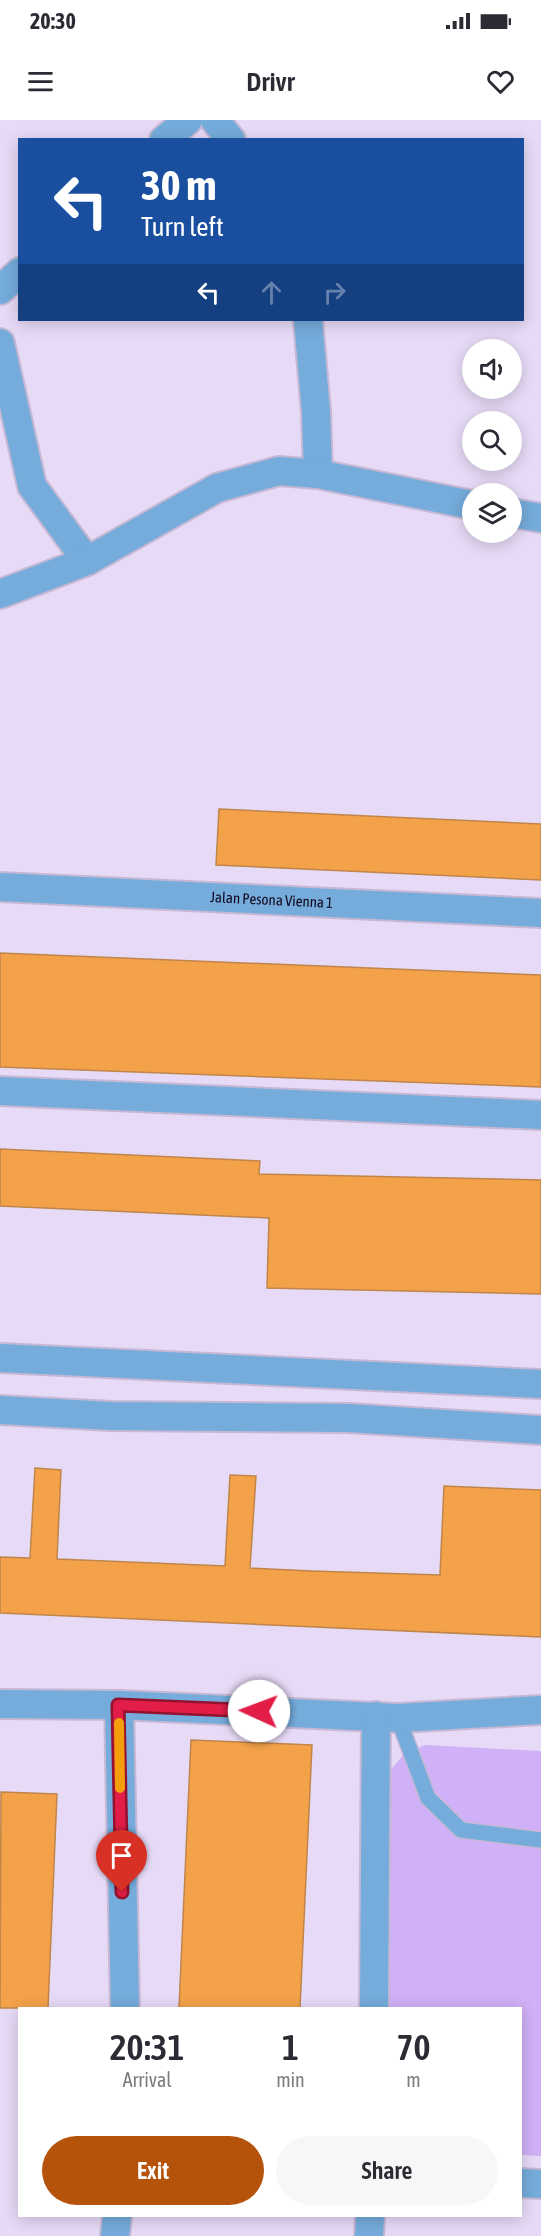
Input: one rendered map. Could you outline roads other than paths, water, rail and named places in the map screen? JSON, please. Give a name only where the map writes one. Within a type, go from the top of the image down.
[{"type":"street","points":[[166,138],[188,120]]},
{"type":"street","points":[[215,120],[229,138]]},
{"type":"street","points":[[0,291],[18,274]]},
{"type":"street","points":[[308,321],[316,412],[318,474]]},
{"type":"street","points":[[0,343],[32,486],[87,561]]},
{"type":"street","points":[[0,594],[87,561],[218,488],[279,471],[318,474],[462,503]]},
{"type":"street","points":[[522,515],[541,518]]},
{"type":"street","name":"Jalan Pesona Vienna 1","points":[[0,887],[541,913]]},
{"type":"street","points":[[0,1091],[541,1115]]},
{"type":"street","points":[[0,1358],[541,1384]]},
{"type":"street","points":[[0,1410],[111,1416],[348,1418],[541,1430]]},
{"type":"street","points":[[0,1704],[118,1705],[387,1717],[541,1710]]},
{"type":"street","points":[[118,1705],[124,2007]]},
{"type":"street","points":[[374,2007],[387,1717]]},
{"type":"street","points":[[522,2183],[541,2184]]},
{"type":"street","points":[[116,2236],[117,2217]]},
{"type":"street","points":[[369,2236],[370,2217]]},
{"type":"lane","points":[[387,1717],[428,1798],[462,1830],[541,1840]]}]
